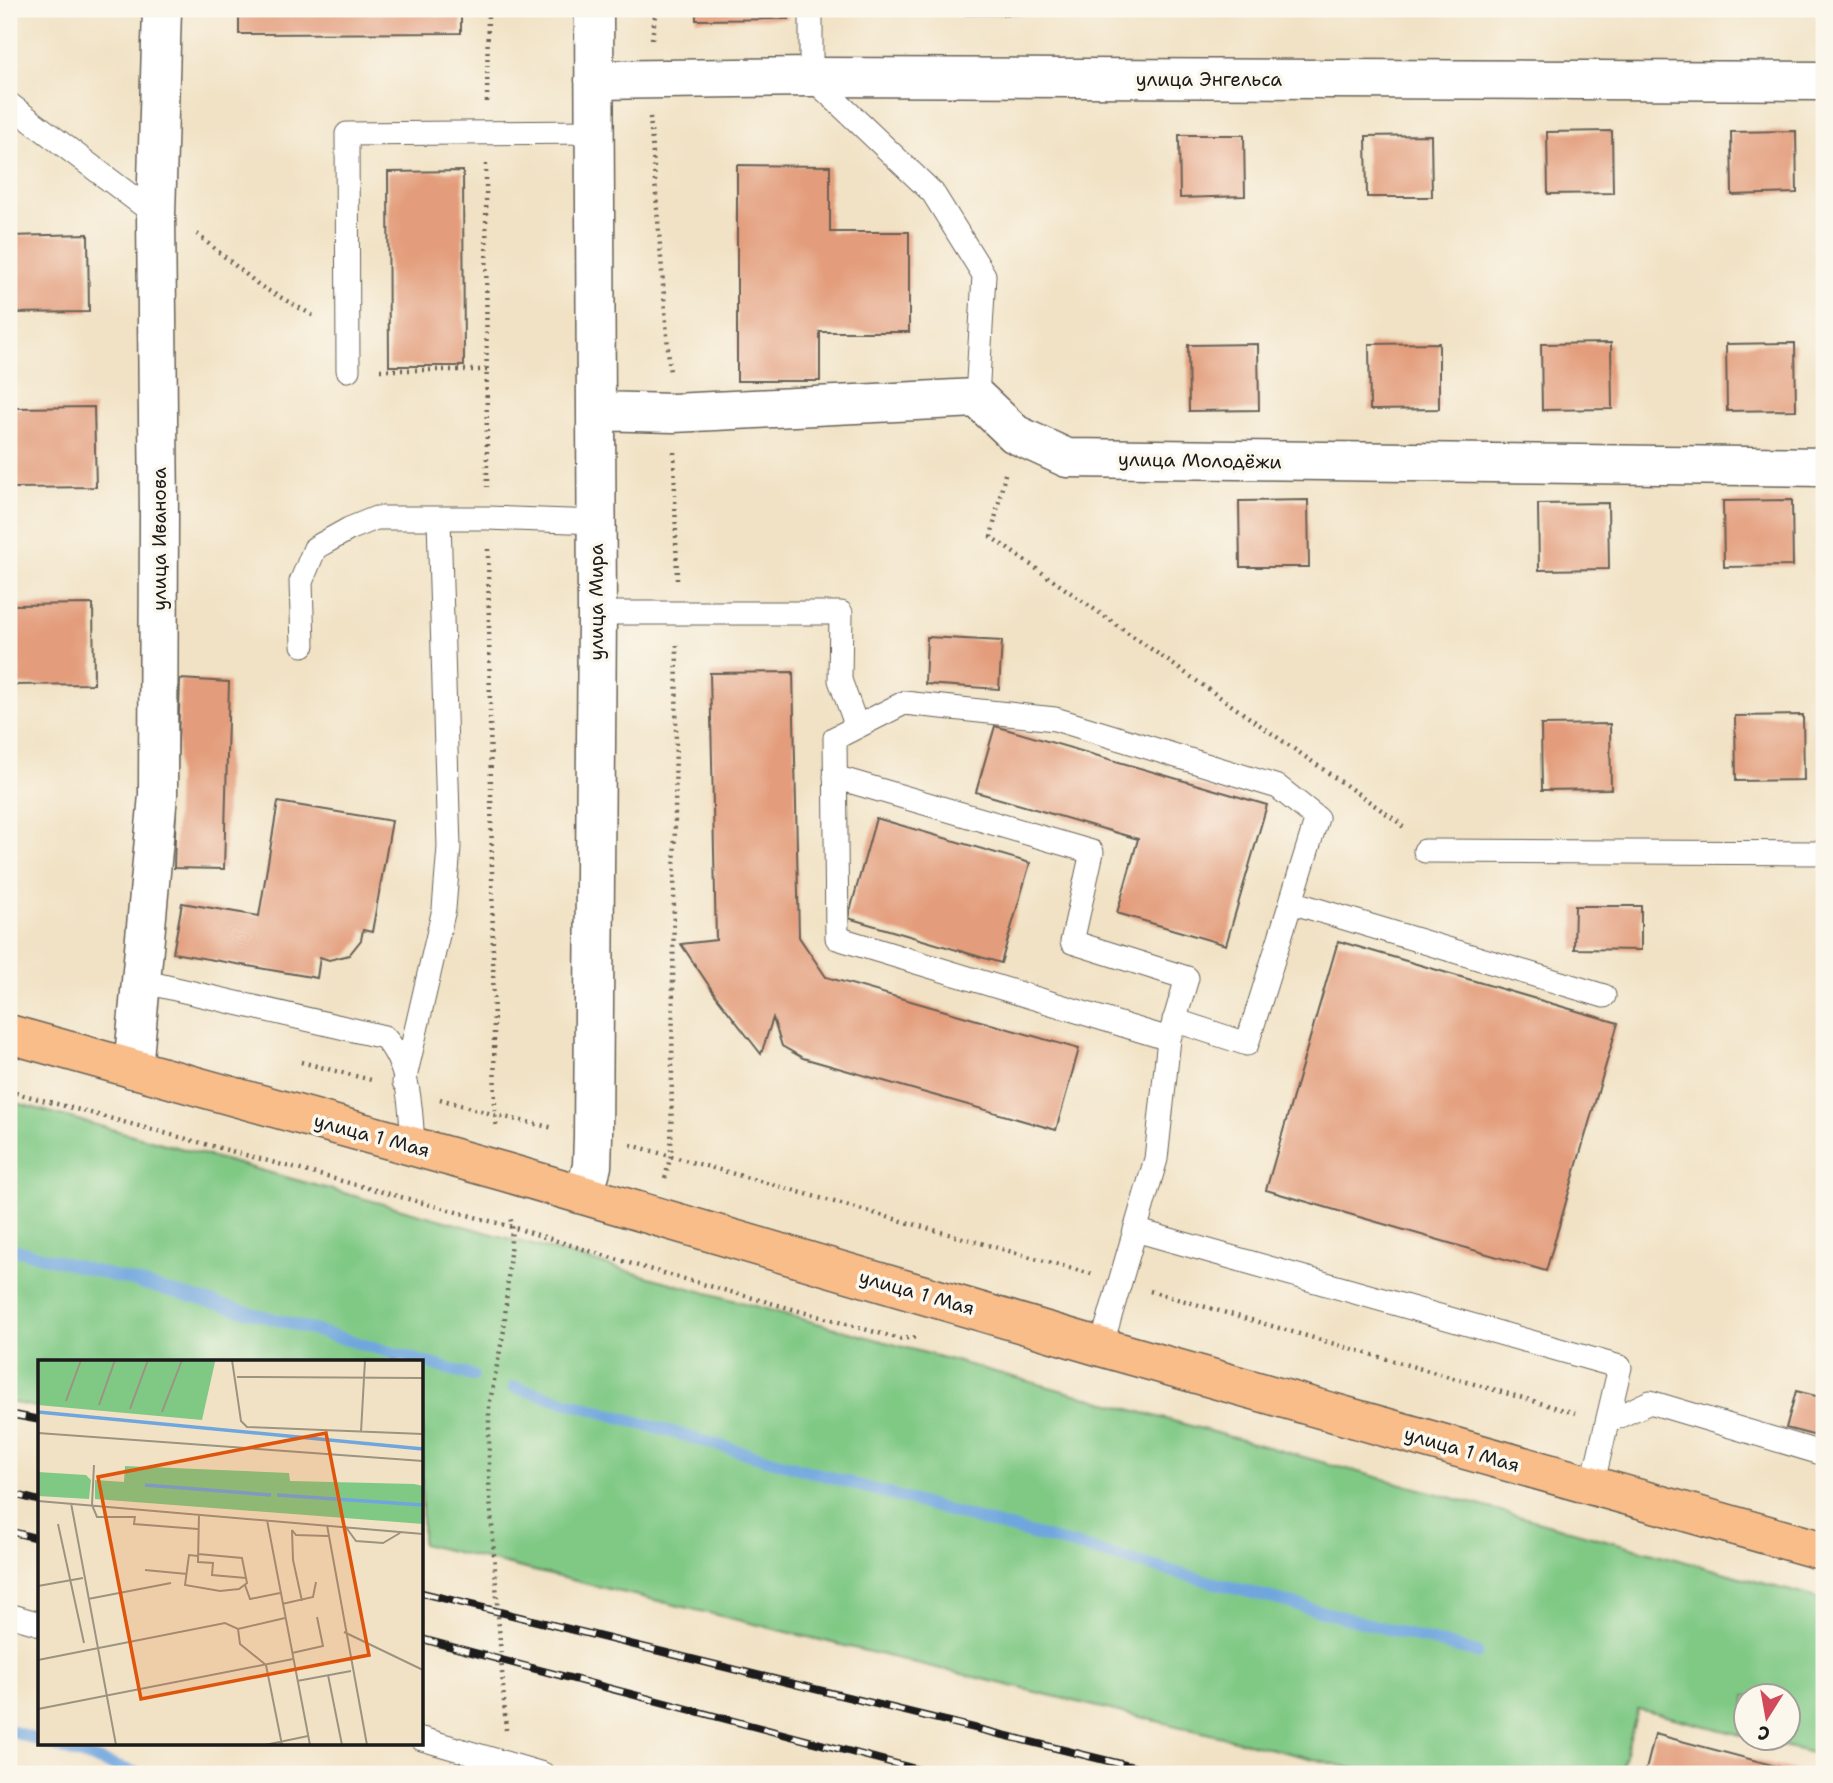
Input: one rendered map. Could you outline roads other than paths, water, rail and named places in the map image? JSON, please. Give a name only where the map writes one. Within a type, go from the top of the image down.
[{"type":"main road","name":"улица 1 Мая","points":[[9,1034],[505,1172],[1101,1347],[1824,1551]]},
{"type":"street","name":"улица Иванова","points":[[133,1069],[158,795],[156,215],[162,9]]},
{"type":"street","name":"улица Мира","points":[[584,1195],[592,1166],[593,1136],[597,613],[594,9]]},
{"type":"street","name":"улица Энгельса","points":[[594,80],[811,77],[1824,81]]},
{"type":"street","points":[[596,411],[673,414],[977,398]]},
{"type":"street","name":"улица Молодёжи","points":[[977,398],[1015,434],[1067,458],[1824,467]]},
{"type":"lane","points":[[811,9],[811,77],[933,193],[984,275],[977,398]]},
{"type":"lane","points":[[9,104],[156,215]]},
{"type":"lane","points":[[348,370],[346,134],[595,132]]},
{"type":"lane","points":[[303,645],[301,582],[315,548],[349,529],[376,518],[597,522]]},
{"type":"lane","points":[[404,1082],[443,909],[449,847],[439,520]]},
{"type":"lane","points":[[597,613],[841,613],[840,680],[857,727]]},
{"type":"lane","points":[[904,703],[1055,719],[1278,787],[1317,818],[1247,1044],[1172,1030],[837,938],[835,777],[835,738],[904,703]]},
{"type":"lane","points":[[835,777],[1092,852],[1072,942],[1187,978],[1172,1030],[1156,1159],[1101,1347]]},
{"type":"lane","points":[[1424,851],[1824,853]]},
{"type":"lane","points":[[1291,902],[1604,996]]},
{"type":"lane","points":[[141,981],[384,1037],[394,1048],[411,1107],[413,1147]]},
{"type":"lane","points":[[1135,1230],[1620,1367],[1592,1486]]},
{"type":"lane","points":[[1607,1422],[1650,1402],[1824,1454]]},
{"type":"lane","points":[[9,1615],[38,1623]]},
{"type":"lane","points":[[424,1740],[543,1774]]},
{"type":"waterway","points":[[9,1248],[417,1360]]},
{"type":"waterway","points":[[424,1362],[473,1376]]},
{"type":"waterway","points":[[514,1387],[984,1521],[1477,1653]]},
{"type":"waterway","points":[[9,1730],[38,1740]]},
{"type":"waterway","points":[[48,1744],[140,1774]]},
{"type":"railway","points":[[9,1414],[38,1420]]},
{"type":"railway","points":[[9,1493],[38,1500]]},
{"type":"railway","points":[[9,1531],[38,1538]]},
{"type":"railway","points":[[424,1593],[1162,1774]]},
{"type":"railway","points":[[424,1640],[935,1774]]}]
